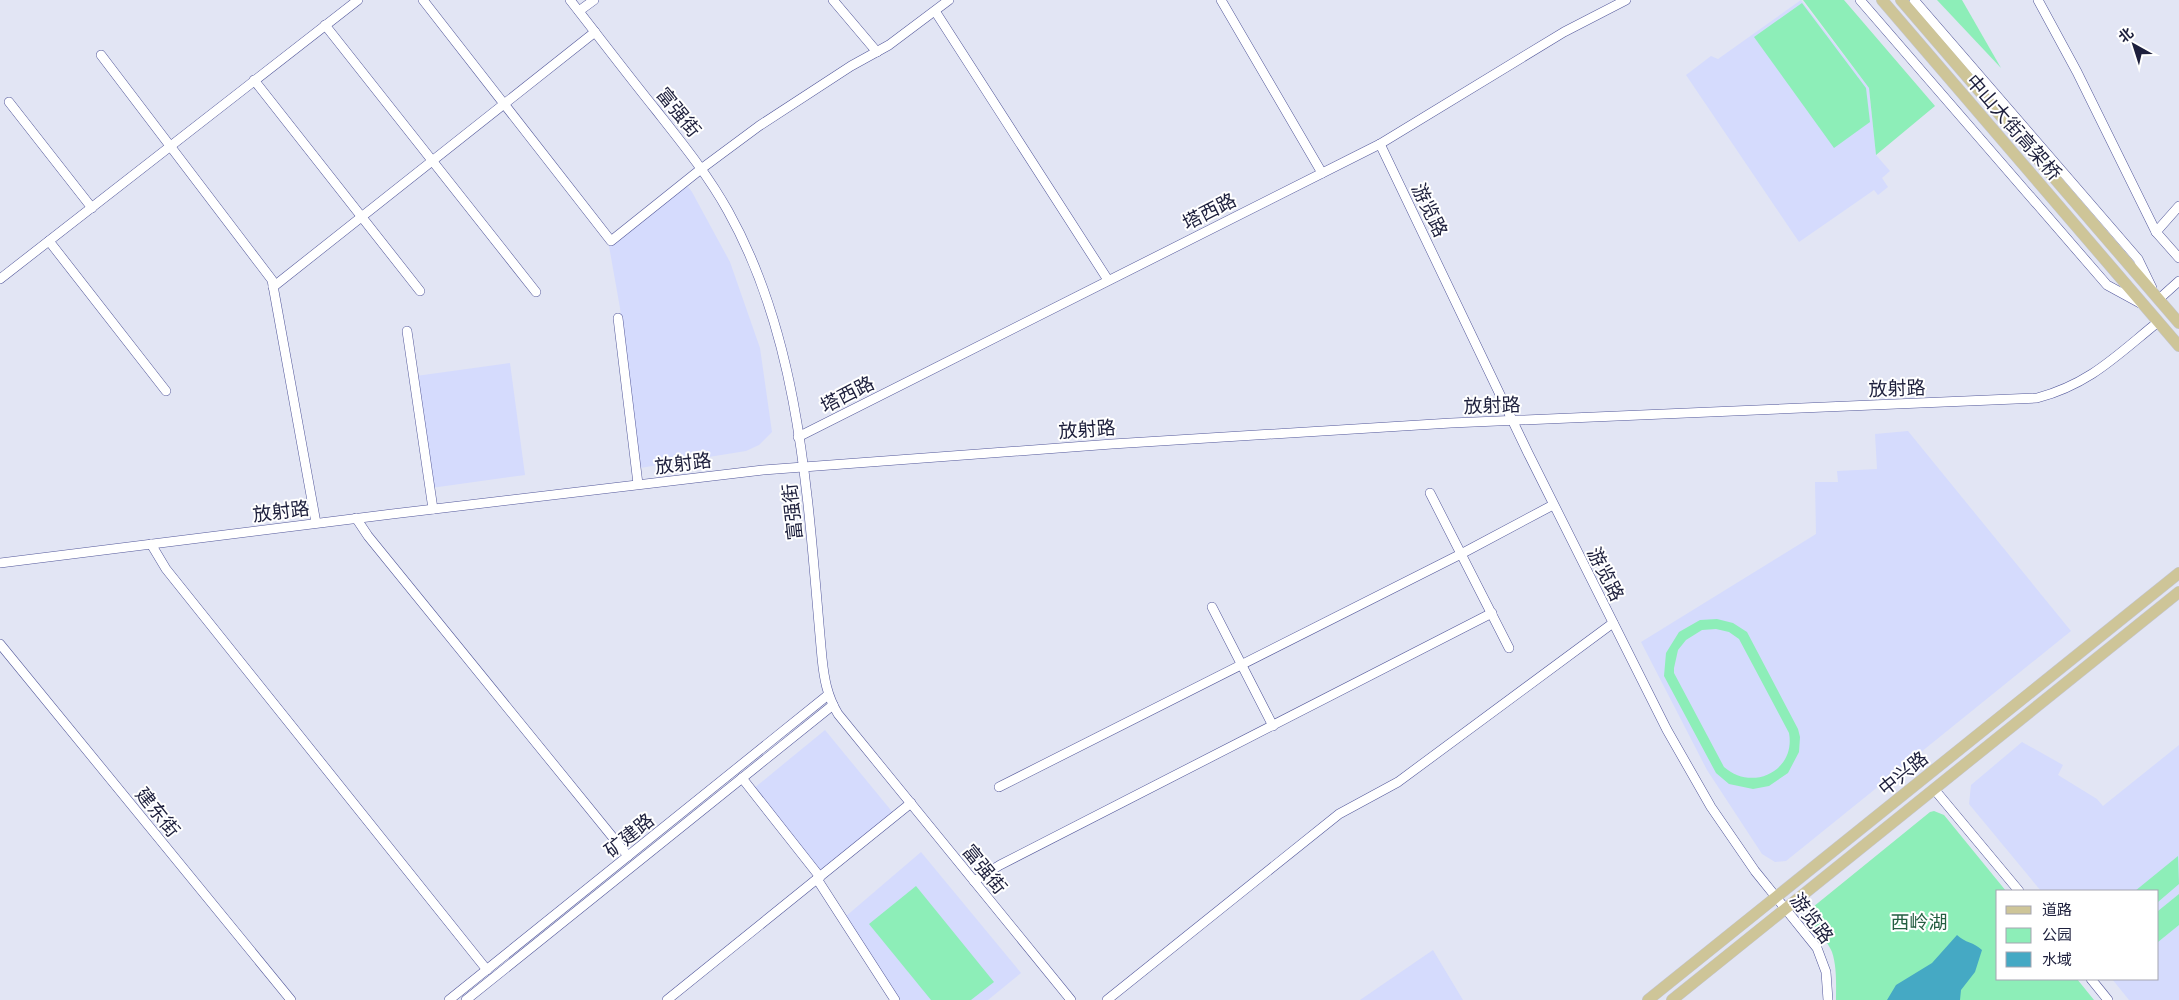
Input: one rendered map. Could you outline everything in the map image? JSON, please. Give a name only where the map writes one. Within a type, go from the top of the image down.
[{"type":"main road","name":"中山大街高架桥","points":[[1882,0],[2179,346]]},
{"type":"main road","name":"中山大街高架桥","points":[[1901,0],[2179,323]]},
{"type":"main road","name":"中兴路","points":[[1648,1000],[2179,573]]},
{"type":"main road","name":"中兴路","points":[[1672,1000],[2179,592]]},
{"type":"street","points":[[0,279],[358,0]]},
{"type":"street","points":[[423,0],[611,240],[759,126],[889,46],[949,0]]},
{"type":"street","name":"富强街","points":[[570,0],[690,152],[741,236],[766,294],[780,344],[803,467],[822,658],[828,695],[833,705],[1071,1000]]},
{"type":"street","points":[[579,11],[594,0]]},
{"type":"street","points":[[833,0],[877,52]]},
{"type":"street","points":[[1221,0],[1322,173]]},
{"type":"street","name":"塔西路","points":[[798,438],[1380,144],[1564,32],[1626,0]]},
{"type":"street","points":[[1860,0],[2107,286],[2143,304]]},
{"type":"street","points":[[1914,0],[2138,258],[2157,298],[2179,281]]},
{"type":"street","points":[[2038,0],[2077,72],[2156,232],[2179,258]]},
{"type":"street","points":[[935,11],[1108,280]]},
{"type":"street","points":[[325,25],[434,160],[536,292]]},
{"type":"street","points":[[274,287],[595,32]]},
{"type":"street","points":[[101,55],[267,271],[274,287],[316,523]]},
{"type":"street","points":[[254,80],[420,291]]},
{"type":"street","points":[[9,102],[92,208]]},
{"type":"street","name":"游览路","points":[[1380,144],[1512,420],[1667,730],[1711,807],[1755,871],[1822,956],[1826,972],[1827,1000]]},
{"type":"street","points":[[2156,232],[2179,206]]},
{"type":"street","points":[[49,242],[166,391]]},
{"type":"street","points":[[618,318],[638,484]]},
{"type":"street","name":"放射路","points":[[0,563],[638,484],[803,467],[1112,444],[1512,420],[2037,398],[2084,381],[2158,322]]},
{"type":"street","points":[[407,331],[433,509]]},
{"type":"street","points":[[1430,493],[1509,648]]},
{"type":"street","points":[[999,787],[1461,554],[1554,505]]},
{"type":"street","points":[[356,518],[368,536],[628,856]]},
{"type":"street","points":[[151,544],[166,569],[487,970]]},
{"type":"street","points":[[1212,607],[1273,726]]},
{"type":"street","points":[[974,881],[1000,864],[1492,613]]},
{"type":"street","points":[[1107,1000],[1339,814],[1398,782],[1613,623]]},
{"type":"street","name":"建东街","points":[[0,644],[291,1000]]},
{"type":"street","name":"矿建路","points":[[449,1000],[828,695]]},
{"type":"street","name":"矿建路","points":[[466,1000],[833,705]]},
{"type":"street","points":[[742,778],[818,878],[895,1000]]},
{"type":"street","points":[[1934,789],[2018,890]]},
{"type":"street","points":[[667,1000],[911,803]]},
{"type":"street","points":[[2092,980],[2108,1000]]},
{"type":"shaded area","points":[[1801,0],[1869,88],[1876,155],[1890,171],[1882,178],[1888,187],[1878,195],[1874,190],[1799,242],[1686,75],[1711,56],[1718,59]]},
{"type":"shaded area","points":[[686,184],[730,262],[760,348],[772,432],[759,445],[746,451],[640,468],[620,308],[609,246]]},
{"type":"shaded area","points":[[510,363],[525,475],[431,488],[416,376]]},
{"type":"shaded area","points":[[1908,431],[2071,631],[1786,861],[1775,862],[1762,854],[1707,770],[1641,642],[1816,534],[1815,482],[1838,482],[1837,471],[1877,469],[1875,434]]},
{"type":"shaded area","points":[[825,730],[894,814],[820,875],[753,789]]},
{"type":"shaded area","points":[[2022,742],[2063,765],[2058,775],[2097,799],[2103,806],[2179,745],[2179,1000],[2129,1000],[2113,980],[2159,980],[2159,890],[2040,890],[1969,804],[1971,785]]},
{"type":"shaded area","points":[[921,852],[1021,973],[988,1000],[898,1000],[845,917]]},
{"type":"shaded area","points":[[1433,950],[1463,1000],[1360,1000]]},
{"type":"green space","points":[[1803,0],[1844,0],[1935,106],[1876,155],[1869,88]]},
{"type":"green space","points":[[1937,0],[1962,0],[2001,68]]},
{"type":"green space","points":[[1802,3],[1866,88],[1870,122],[1834,148],[1754,37]]},
{"type":"green space","points":[[1717,619],[1733,623],[1747,632],[1798,729],[1800,737],[1799,752],[1788,773],[1769,786],[1753,789],[1729,784],[1716,773],[1664,676],[1666,653],[1679,632],[1700,620]],"holes":[[[1716,629],[1729,632],[1739,639],[1789,733],[1789,746],[1786,758],[1770,774],[1759,777],[1747,778],[1735,774],[1724,767],[1674,673],[1678,650],[1686,640],[1702,630]]]},
{"type":"green space","name":"西岭湖","points":[[1934,811],[1944,815],[2005,890],[1996,890],[1996,980],[2078,980],[2094,1000],[1836,1000],[1834,958],[1829,946],[1814,924],[1811,913],[1813,907],[1930,812]]},
{"type":"green space","points":[[2178,856],[2179,884],[2159,901],[2159,890],[2136,890]]},
{"type":"green space","points":[[916,886],[994,982],[971,1000],[931,1000],[869,924]]},
{"type":"green space","points":[[2179,894],[2179,925],[2159,941],[2159,910]]},
{"type":"water","points":[[1957,935],[1982,950],[1975,972],[1961,990],[1960,1000],[1887,1000],[1896,985],[1932,963]]}]
